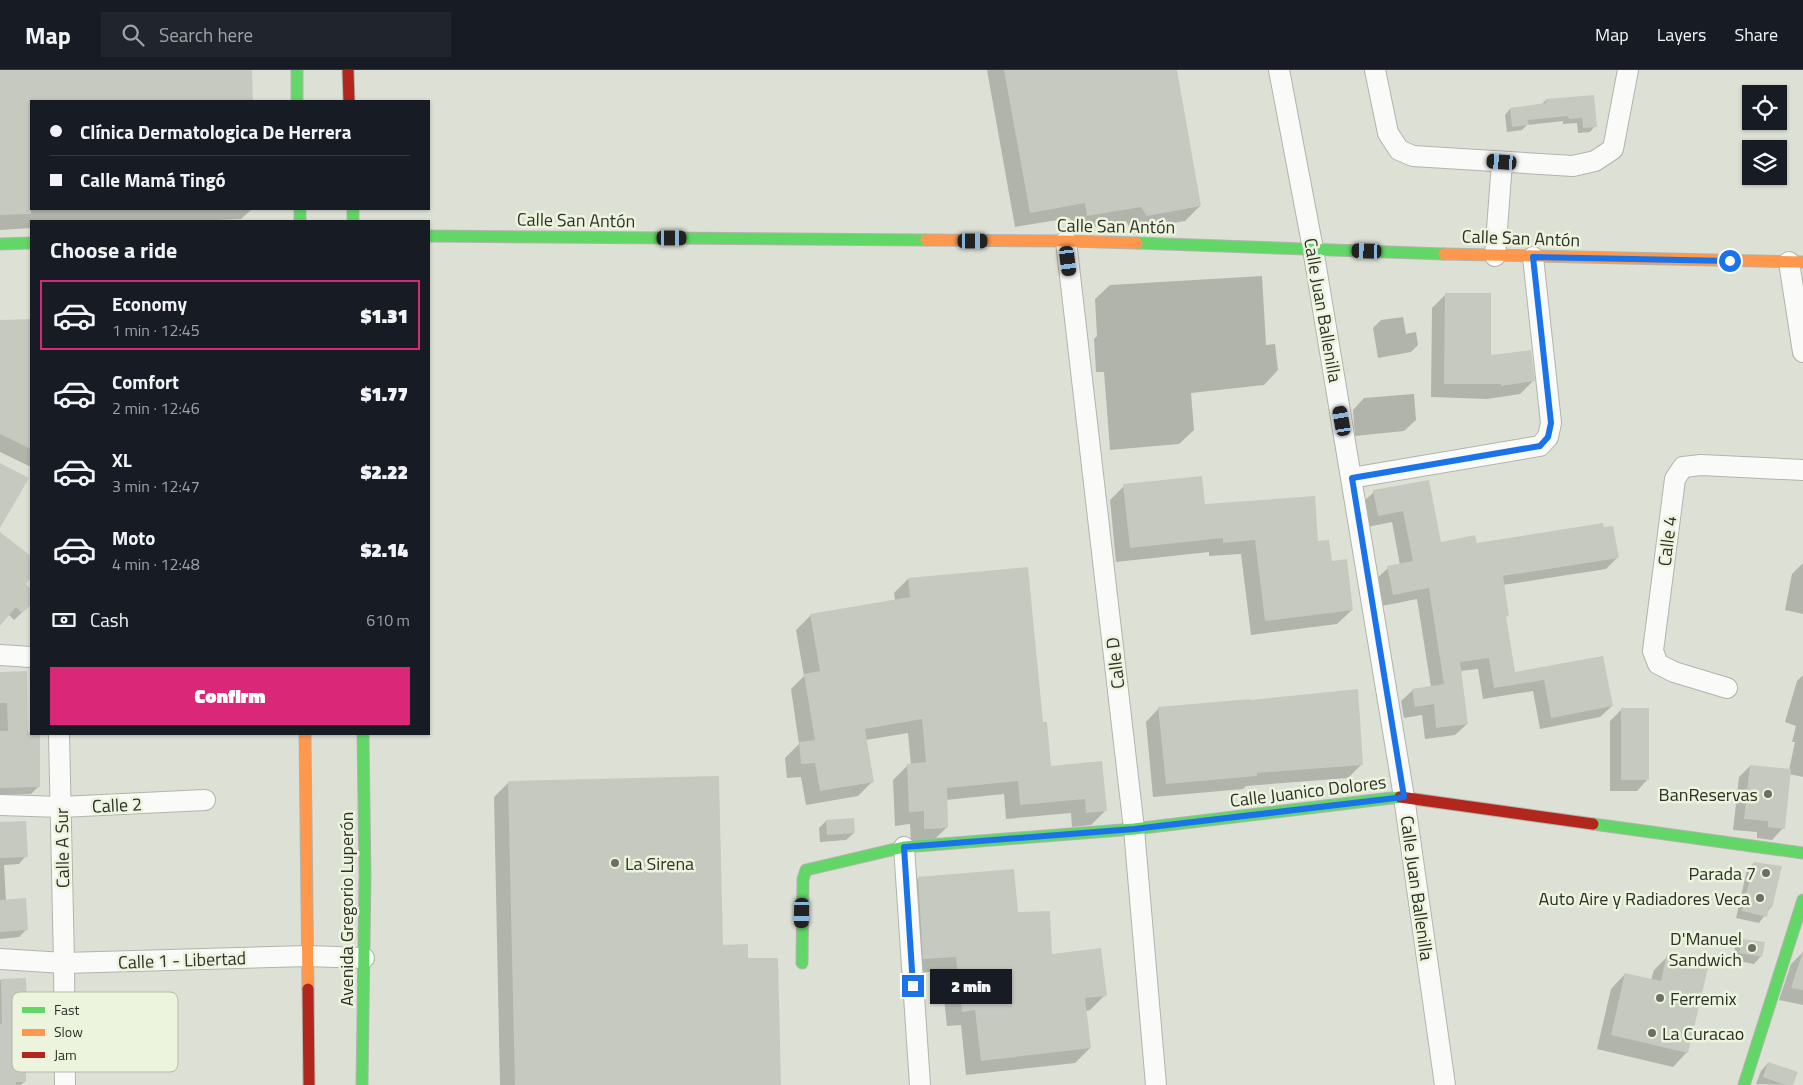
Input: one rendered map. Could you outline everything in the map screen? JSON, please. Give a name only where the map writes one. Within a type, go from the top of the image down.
[{"type":"street","points":[[297,70],[298,100]]},
{"type":"street","points":[[348,70],[349,100]]},
{"type":"street","name":"Calle Juan Ballenilla","points":[[1279,70],[1313,249],[1352,478],[1404,797],[1445,1085]]},
{"type":"street","points":[[1375,70],[1388,133],[1399,150],[1413,156],[1573,166],[1595,161],[1613,149],[1628,70]]},
{"type":"street","points":[[1495,256],[1502,162]]},
{"type":"street","name":"Calle San Antón","points":[[430,236],[1066,241],[1495,256],[1796,262]]},
{"type":"street","name":"Calle D","points":[[1066,241],[1134,829],[1156,1085]]},
{"type":"street","points":[[0,244],[30,243]]},
{"type":"street","points":[[1352,478],[1540,446],[1548,437],[1551,423],[1533,257]]},
{"type":"street","points":[[1796,262],[1803,352]]},
{"type":"street","name":"Calle 4","points":[[1727,688],[1674,672],[1658,664],[1653,651],[1675,479],[1683,467],[1701,465],[1802,464]]},
{"type":"street","points":[[0,655],[30,657]]},
{"type":"street","name":"Calle A Sur","points":[[59,735],[64,992]]},
{"type":"street","points":[[306,735],[309,1085]]},
{"type":"street","name":"Avenida Gregorio Luperón","points":[[362,1085],[365,876],[363,735]]},
{"type":"street","name":"Calle Juanico Dolores","points":[[802,963],[803,879],[806,870],[904,847],[1134,829],[1404,797],[1803,853]]},
{"type":"street","name":"Calle 2","points":[[0,805],[61,807],[205,800]]},
{"type":"street","points":[[904,847],[920,1085]]},
{"type":"street","points":[[1744,1085],[1803,900]]},
{"type":"street","name":"Calle 1 - Libertad","points":[[0,959],[64,962],[308,956],[364,958]]},
{"type":"street","name":"Calle A Sur","points":[[65,1072],[65,1085]]},
{"type":"building","points":[[0,70],[252,70],[253,100],[30,100],[31,214],[0,215]]},
{"type":"building","points":[[1004,70],[1177,70],[1201,206],[1147,216],[1141,207],[1087,216],[1085,203],[1030,213]]},
{"type":"building","points":[[1594,95],[1597,127],[1583,128],[1582,118],[1569,119],[1568,116],[1528,120],[1529,125],[1512,127],[1510,108],[1546,103],[1546,99]]},
{"type":"building","points":[[1445,293],[1491,293],[1491,355],[1531,350],[1535,381],[1501,386],[1501,384],[1444,384]]},
{"type":"building","points":[[30,319],[30,449],[0,434],[0,320]]},
{"type":"building","points":[[0,463],[29,478],[0,528]]},
{"type":"building","points":[[1202,476],[1205,504],[1315,496],[1318,541],[1329,540],[1332,561],[1347,559],[1353,610],[1265,621],[1255,540],[1223,543],[1223,538],[1130,548],[1123,484]]},
{"type":"building","points":[[1429,480],[1441,542],[1475,535],[1477,543],[1603,523],[1604,527],[1613,526],[1619,558],[1503,576],[1509,616],[1506,616],[1515,672],[1603,656],[1613,706],[1551,718],[1544,680],[1494,688],[1489,658],[1460,662],[1468,724],[1436,728],[1434,704],[1415,707],[1412,689],[1444,684],[1429,588],[1393,595],[1387,566],[1413,561],[1403,511],[1378,516],[1373,490]]},
{"type":"building","points":[[0,532],[30,555],[30,579],[26,584],[30,588],[30,606],[22,613],[16,607],[0,626]]},
{"type":"building","points":[[1028,567],[1043,722],[1047,722],[1051,766],[1102,761],[1107,811],[1086,813],[1085,799],[1020,805],[1018,781],[947,788],[948,828],[924,829],[924,811],[909,812],[907,764],[926,762],[922,719],[865,729],[874,782],[820,791],[815,763],[801,764],[799,742],[815,740],[804,674],[820,671],[810,614],[910,597],[908,578]]},
{"type":"building","points":[[27,671],[28,732],[30,732],[30,735],[40,735],[40,787],[0,788],[0,731],[8,731],[7,703],[0,703],[0,672]]},
{"type":"building","points":[[1358,689],[1363,765],[1257,773],[1257,776],[1166,784],[1158,707]]},
{"type":"building","points":[[1621,708],[1649,708],[1649,780],[1621,780]]},
{"type":"building","name":"BanReservas","points":[[1750,765],[1791,769],[1785,829],[1768,827],[1768,821],[1744,819]]},
{"type":"building","name":"La Sirena","points":[[719,776],[723,945],[748,944],[748,958],[778,958],[781,1085],[515,1085],[508,781]]},
{"type":"building","points":[[854,818],[855,833],[827,835],[826,820]]},
{"type":"building","points":[[26,821],[28,857],[0,858],[0,822]]},
{"type":"building","points":[[1754,862],[1782,866],[1772,908],[1769,907],[1767,917],[1742,911]]},
{"type":"building","points":[[1014,869],[1018,912],[1050,911],[1052,954],[1101,948],[1107,996],[1085,998],[1091,1048],[981,1061],[975,1010],[962,1012],[956,957],[923,959],[918,877]]},
{"type":"building","points":[[26,898],[28,930],[0,932],[0,900]]},
{"type":"building","name":"D'Manuel Sandwich","points":[[1742,939],[1765,942],[1762,957],[1739,953]]},
{"type":"building","points":[[1803,951],[1803,990],[1791,988]]},
{"type":"building","name":"Ferremix","points":[[1667,954],[1709,964],[1688,1053],[1611,1035],[1625,973],[1661,981]]},
{"type":"building","points":[[26,978],[27,992],[12,992],[12,1072],[26,1072],[26,1082],[16,1082],[16,1085],[0,1085],[1,979]]},
{"type":"building","points":[[1768,1062],[1798,1072],[1793,1085],[1786,1085],[1763,1077]]},
{"type":"traffic: fast","points":[[297,70],[297,100]]},
{"type":"traffic: fast","points":[[300,210],[300,220]]},
{"type":"traffic: fast","points":[[353,210],[353,220]]},
{"type":"traffic: fast","points":[[430,236],[926,240]]},
{"type":"traffic: fast","points":[[0,244],[30,243]]},
{"type":"traffic: fast","points":[[1137,243],[1444,254]]},
{"type":"traffic: fast","points":[[362,1085],[365,876],[363,735]]},
{"type":"traffic: fast","points":[[802,963],[803,879],[806,870],[904,847],[1134,829],[1400,797]]},
{"type":"traffic: fast","points":[[1593,824],[1803,853]]},
{"type":"traffic: fast","points":[[1744,1085],[1803,900]]},
{"type":"traffic: slow","points":[[926,240],[1137,243]]},
{"type":"traffic: slow","points":[[1444,254],[1803,262]]},
{"type":"traffic: slow","points":[[305,735],[308,989]]},
{"type":"traffic: jam","points":[[348,70],[349,100]]},
{"type":"traffic: jam","points":[[1400,797],[1593,824]]},
{"type":"traffic: jam","points":[[308,989],[309,1085]]},
{"type":"place","name":"BanReservas","points":[[1768,794]]},
{"type":"place","name":"La Sirena","points":[[615,863]]},
{"type":"place","name":"Parada 7","points":[[1766,873]]},
{"type":"place","name":"Auto Aire y Radiadores Veca","points":[[1760,898]]},
{"type":"place","name":"D'Manuel Sandwich","points":[[1752,948]]},
{"type":"place","name":"Ferremix","points":[[1660,998]]},
{"type":"place","name":"La Curacao","points":[[1652,1033]]},
{"type":"route","points":[[913,986],[904,847],[1134,829],[1404,797],[1352,478],[1540,446],[1548,437],[1551,423],[1533,257],[1730,261]]}]
